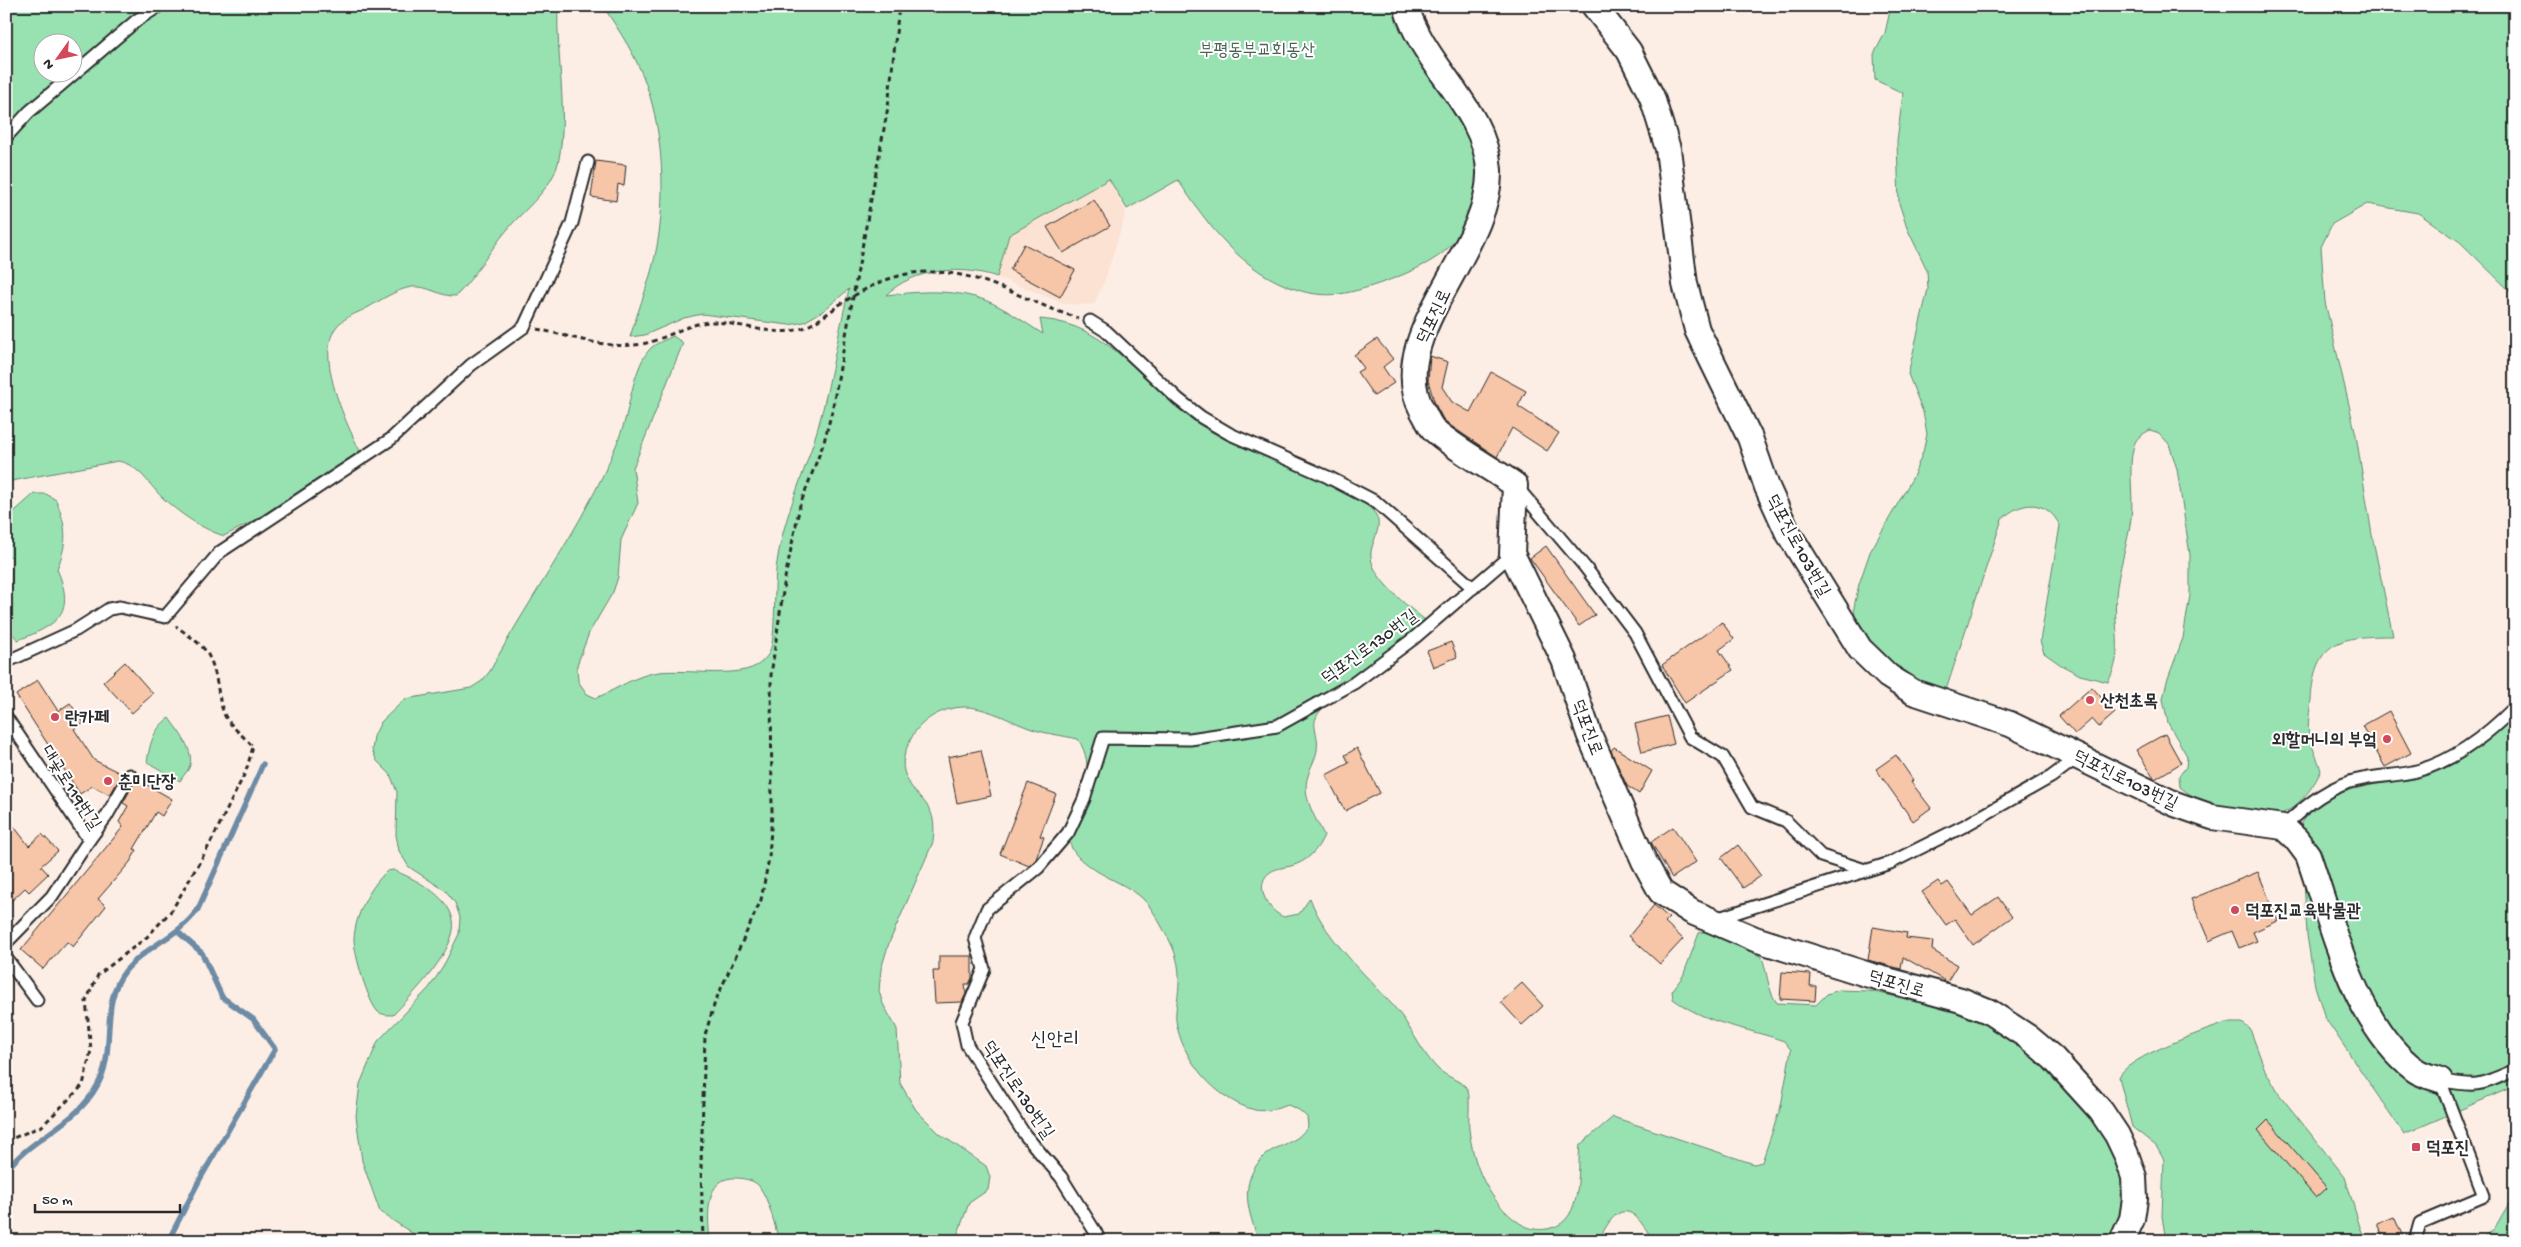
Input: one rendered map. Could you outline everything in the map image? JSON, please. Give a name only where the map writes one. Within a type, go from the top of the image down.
[{"type":"street","name":"덕포진로","points":[[1406,6],[1422,44],[1475,124],[1485,148],[1488,170],[1486,194],[1469,244],[1418,342],[1413,377],[1416,398],[1432,429],[1515,485],[1512,554],[1564,660],[1589,734],[1644,860],[1662,892],[1692,912],[1755,939],[1896,983],[1961,1000],[1988,1011],[2028,1037],[2080,1085],[2101,1111],[2123,1147],[2134,1177],[2135,1198],[2132,1219],[2122,1241]]},
{"type":"street","name":"덕포진로103번길","points":[[1594,6],[1629,51],[1652,98],[1668,149],[1685,284],[1697,330],[1750,438],[1767,487],[1787,531],[1860,649],[1888,676],[1913,692],[2010,724],[2174,804],[2212,817],[2283,827]]},
{"type":"street","points":[[2283,827],[2308,854],[2349,971],[2362,1002],[2398,1054],[2417,1071],[2440,1080]]},
{"type":"lane","points":[[6,137],[29,112],[137,20],[159,6]]},
{"type":"lane","points":[[6,662],[76,630],[109,608],[120,607],[165,617],[220,552],[392,439],[471,365],[524,326],[572,223],[588,162]]},
{"type":"lane","points":[[1090,321],[1106,331],[1178,399],[1201,416],[1230,434],[1328,477],[1376,502],[1473,588]]},
{"type":"lane","points":[[1515,485],[1586,566],[1635,633],[1690,737],[1724,757],[1752,807],[1786,821],[1821,856],[1865,870]]},
{"type":"lane","name":"덕포진로130번길","points":[[1099,1241],[1096,1233],[1061,1177],[1025,1135],[967,1045],[962,1022],[984,969],[975,938],[987,909],[1038,868],[1068,833],[1084,799],[1103,738],[1190,739],[1277,726],[1354,683],[1413,639],[1512,554]]},
{"type":"lane","points":[[2283,827],[2315,800],[2338,786],[2361,779],[2421,770],[2445,760],[2496,724],[2515,707]]},
{"type":"lane","name":"대곶로119번길","points":[[6,717],[89,840],[52,896],[6,943]]},
{"type":"lane","points":[[1714,920],[1890,863],[1964,826],[2051,776],[2079,756]]},
{"type":"lane","points":[[89,840],[106,817],[130,775]]},
{"type":"lane","points":[[6,958],[37,1000]]},
{"type":"lane","points":[[2440,1080],[2463,1085],[2480,1085],[2515,1070]]},
{"type":"lane","points":[[2415,1241],[2420,1222],[2484,1196],[2440,1080]]},
{"type":"path","points":[[703,1241],[701,1165],[705,1035],[715,1002],[761,900],[769,858],[772,813],[771,675],[784,587],[800,505],[824,442],[832,411],[888,107],[899,6]]},
{"type":"path","points":[[524,326],[599,342],[622,344],[642,344],[699,323],[715,322],[790,331],[812,324],[852,297],[902,275],[925,272],[944,272],[984,280],[1012,294],[1090,321]]},
{"type":"path","points":[[6,1141],[42,1126],[83,1085],[91,1050],[86,1001],[98,975],[147,937],[172,910],[210,844],[246,771],[253,748],[227,718],[218,697],[214,667],[207,652],[165,617]]},
{"type":"shaded area","points":[[1109,179],[1126,213],[1106,277],[1094,304],[1062,303],[997,277],[1009,235]]},
{"type":"green space","points":[[6,6],[558,6],[562,102],[561,140],[556,170],[545,189],[507,230],[456,296],[445,295],[418,287],[406,288],[347,318],[341,322],[332,334],[329,349],[334,386],[347,423],[360,451],[252,522],[224,536],[208,530],[185,516],[165,500],[138,471],[126,463],[118,461],[6,482]]},
{"type":"green space","name":"부평동부교회동산","points":[[603,6],[1397,6],[1465,132],[1475,162],[1476,185],[1474,197],[1461,231],[1447,249],[1426,264],[1396,278],[1350,292],[1330,295],[1302,291],[1278,282],[1244,260],[1215,231],[1178,180],[1127,209],[1109,179],[1009,235],[997,277],[969,271],[939,271],[910,279],[886,295],[930,292],[964,294],[993,303],[1043,334],[1040,319],[1065,323],[1088,332],[1108,345],[1180,410],[1200,425],[1242,447],[1330,483],[1370,508],[1375,514],[1378,526],[1371,551],[1373,565],[1384,583],[1424,619],[1426,630],[1320,711],[1315,722],[1317,750],[1308,776],[1306,791],[1313,814],[1324,835],[1319,846],[1302,862],[1271,871],[1264,878],[1263,891],[1268,904],[1273,910],[1284,917],[1299,914],[1310,898],[1317,914],[1338,945],[1400,1014],[1433,1064],[1467,1088],[1469,1096],[1469,1129],[1473,1153],[1481,1175],[1499,1204],[1517,1221],[1533,1229],[1551,1228],[1562,1223],[1574,1205],[1577,1193],[1580,1145],[1613,1117],[1754,1164],[1762,1162],[1781,1106],[1791,1050],[1784,1041],[1713,1020],[1686,1008],[1673,999],[1672,991],[1683,976],[1699,933],[1707,931],[1762,957],[1770,987],[1777,1003],[1816,1005],[1827,994],[1839,990],[1869,991],[1955,1009],[1977,1016],[2044,1059],[2105,1130],[2124,1177],[2125,1204],[2112,1241],[1893,1241],[1876,1234],[1856,1232],[1816,1241],[1655,1241],[1635,1216],[1629,1212],[1623,1212],[1612,1218],[1598,1241],[1259,1241],[1251,1219],[1247,1198],[1250,1177],[1263,1157],[1297,1138],[1308,1127],[1307,1117],[1299,1110],[1288,1105],[1263,1111],[1241,1105],[1214,1088],[1193,1064],[1185,1050],[1176,1021],[1179,971],[1176,956],[1166,934],[1153,911],[1143,899],[1125,886],[1091,868],[1074,852],[1070,843],[1070,827],[1084,787],[1087,769],[1083,749],[1078,739],[1035,730],[993,713],[970,707],[951,709],[925,721],[913,735],[905,753],[903,766],[908,782],[929,808],[932,817],[934,827],[933,842],[889,943],[881,969],[879,991],[883,1004],[897,1029],[900,1083],[916,1110],[940,1134],[986,1166],[990,1177],[988,1190],[969,1203],[957,1236],[951,1241],[779,1241],[763,1192],[752,1181],[738,1178],[727,1179],[719,1183],[713,1191],[709,1210],[710,1241],[424,1241],[380,1212],[362,1161],[356,1116],[360,1084],[378,1041],[429,988],[443,967],[459,934],[460,917],[455,903],[446,891],[409,867],[399,851],[396,835],[397,792],[390,774],[377,761],[372,750],[374,736],[381,722],[405,699],[471,688],[482,681],[490,671],[579,522],[595,491],[623,427],[640,365],[650,349],[673,336],[683,343],[633,468],[638,503],[621,540],[618,577],[613,592],[589,633],[577,665],[578,681],[587,694],[596,698],[634,679],[659,672],[735,672],[747,670],[761,662],[768,655],[773,635],[776,572],[780,547],[787,518],[818,428],[849,289],[823,311],[804,322],[789,325],[702,314],[684,318],[645,335],[630,337],[649,280],[660,227],[662,187],[660,145],[657,125],[643,76],[622,35]]},
{"type":"green space","points":[[1891,6],[2515,6],[2515,296],[2460,242],[2418,213],[2367,204],[2332,224],[2321,247],[2325,302],[2356,435],[2372,535],[2393,636],[2345,640],[2325,653],[2318,665],[2313,680],[2308,726],[2310,739],[2321,771],[2313,786],[2302,799],[2283,813],[2275,816],[2213,805],[2190,795],[2180,787],[2179,776],[2186,767],[2187,756],[2168,723],[2163,699],[2167,681],[2183,638],[2190,595],[2190,555],[2177,469],[2169,444],[2159,433],[2150,430],[2137,439],[2133,449],[2131,466],[2131,518],[2119,576],[2115,608],[2116,660],[2108,682],[2080,675],[2044,653],[2040,641],[2060,526],[2055,517],[2048,511],[2034,505],[2018,508],[2002,519],[1945,693],[1914,684],[1894,671],[1856,626],[1854,607],[1859,584],[1870,552],[1913,477],[1923,452],[1927,434],[1923,412],[1908,374],[1928,289],[1927,270],[1907,228],[1899,203],[1897,141],[1903,93],[1875,80],[1874,54],[1885,33]]},
{"type":"green space","points":[[34,494],[46,494],[56,500],[62,519],[65,534],[63,550],[57,569],[65,597],[64,607],[53,623],[18,640],[9,630],[12,557],[6,555],[6,519]]},
{"type":"green space","points":[[2515,714],[2515,1086],[2404,1134],[2325,1018],[2315,986],[2307,935],[2301,823],[2313,809],[2327,799],[2344,792],[2420,776],[2448,767],[2479,747]]},
{"type":"green space","points":[[169,718],[185,741],[190,755],[191,762],[189,768],[180,781],[147,762],[151,743],[156,732]]},
{"type":"green space","points":[[393,870],[420,883],[445,903],[453,920],[453,931],[449,944],[432,971],[411,996],[391,1015],[378,1012],[374,1007],[359,966],[354,939],[360,911],[369,893],[387,871]]},
{"type":"green space","points":[[2226,1023],[2242,1023],[2250,1029],[2265,1070],[2279,1094],[2345,1177],[2366,1241],[2166,1241],[2162,1216],[2164,1160],[2156,1146],[2132,1127],[2119,1077],[2125,1069],[2151,1053]]},
{"type":"green space","points":[[2515,1193],[2515,1241],[2480,1241],[2494,1229]]},
{"type":"building","points":[[596,161],[626,165],[624,186],[618,184],[616,201],[591,197]]},
{"type":"building","points":[[1094,200],[1110,226],[1063,253],[1047,227]]},
{"type":"building","points":[[1024,244],[1075,270],[1060,297],[1010,270]]},
{"type":"building","points":[[1377,339],[1393,359],[1383,367],[1394,383],[1374,396],[1357,372],[1364,368],[1354,355]]},
{"type":"building","points":[[1430,356],[1448,362],[1442,387],[1452,402],[1470,412],[1491,372],[1526,391],[1518,406],[1559,433],[1547,451],[1512,428],[1497,457],[1451,426],[1443,419],[1435,404],[1428,381]]},
{"type":"building","points":[[1546,546],[1595,615],[1579,626],[1530,558]]},
{"type":"building","points":[[1722,622],[1734,639],[1719,650],[1733,670],[1685,703],[1662,665]]},
{"type":"building","points":[[1451,642],[1457,657],[1433,667],[1427,651]]},
{"type":"building","points":[[125,662],[153,694],[132,713],[103,682]]},
{"type":"building","points":[[38,680],[58,711],[70,703],[84,723],[74,729],[94,760],[122,774],[110,795],[92,786],[80,794],[16,695]]},
{"type":"building","name":"산천초목","points":[[2092,687],[2115,713],[2099,727],[2092,719],[2075,734],[2059,716]]},
{"type":"building","name":"외할머니의 부엌","points":[[2389,711],[2411,753],[2385,767],[2362,726]]},
{"type":"building","points":[[1667,716],[1674,744],[1642,752],[1635,724]]},
{"type":"building","points":[[2165,734],[2181,763],[2155,779],[2136,750]]},
{"type":"building","points":[[1614,747],[1652,771],[1639,794],[1627,786],[1611,751]]},
{"type":"building","points":[[1357,748],[1380,793],[1345,811],[1326,775],[1349,763],[1345,755]]},
{"type":"building","points":[[981,750],[991,796],[957,803],[948,757]]},
{"type":"building","points":[[1896,755],[1913,780],[1911,782],[1931,808],[1913,821],[1876,769]]},
{"type":"building","points":[[135,781],[141,784],[142,782],[172,799],[162,816],[156,812],[134,849],[137,850],[130,862],[98,899],[106,906],[73,947],[67,942],[43,969],[21,950],[123,827],[119,822],[128,806],[123,803]]},
{"type":"building","points":[[1028,783],[1056,794],[1040,836],[1044,837],[1036,859],[1029,866],[1000,854]]},
{"type":"building","points":[[6,816],[29,846],[42,834],[58,851],[41,866],[48,874],[29,892],[25,888],[6,906]]},
{"type":"building","points":[[1673,827],[1696,862],[1672,878],[1651,842]]},
{"type":"building","points":[[1738,845],[1761,876],[1743,888],[1721,858]]},
{"type":"building","name":"덕포진교육박물관","points":[[2258,872],[2278,921],[2253,932],[2257,941],[2239,948],[2232,931],[2209,941],[2191,899]]},
{"type":"building","points":[[1938,881],[1942,886],[1948,882],[1972,915],[1998,897],[2012,917],[1973,945],[1955,919],[1946,925],[1922,892]]},
{"type":"building","points":[[1654,905],[1669,918],[1665,922],[1683,939],[1660,964],[1629,936]]},
{"type":"building","points":[[1873,927],[1907,933],[1906,938],[1933,941],[1932,950],[1957,965],[1947,982],[1903,957],[1901,969],[1868,960]]},
{"type":"building","points":[[939,956],[972,956],[972,978],[969,984],[965,984],[966,994],[962,1002],[935,1003],[933,971],[939,971]]},
{"type":"building","points":[[1782,972],[1811,974],[1810,986],[1816,986],[1815,1001],[1780,999]]},
{"type":"building","points":[[1522,983],[1543,1006],[1522,1025],[1501,1002]]},
{"type":"building","points":[[2268,1120],[2327,1188],[2316,1198],[2258,1130]]},
{"type":"building","points":[[2394,1217],[2405,1241],[2385,1241],[2377,1224]]},
{"type":"waterway","points":[[6,1171],[16,1159],[77,1111],[97,1086],[103,1072],[110,1012],[118,983],[134,961],[173,934],[198,909],[263,764]]},
{"type":"waterway","points":[[168,1241],[199,1181],[275,1049],[253,1019],[222,997],[202,953],[178,932]]},
{"type":"place","name":"산천초목","points":[[2090,700]]},
{"type":"place","name":"란카페","points":[[55,717]]},
{"type":"place","name":"외할머니의 부엌","points":[[2387,739]]},
{"type":"place","name":"춘미단장","points":[[108,781]]},
{"type":"place","name":"덕포진교육박물관","points":[[2235,910]]},
{"type":"place","name":"덕포진","points":[[2416,1147]]},
{"type":"district","name":"신안리","points":[[1055,1038]]}]
